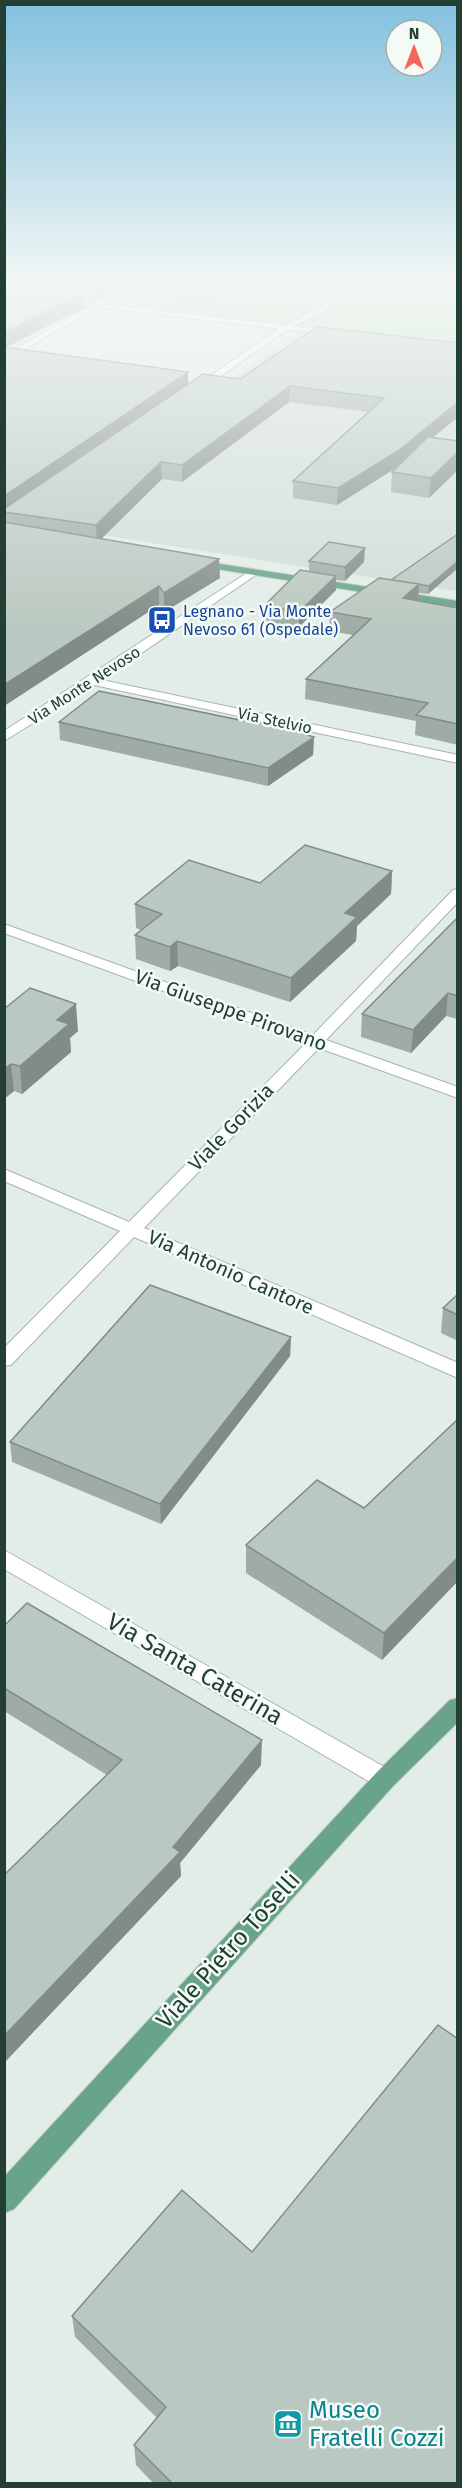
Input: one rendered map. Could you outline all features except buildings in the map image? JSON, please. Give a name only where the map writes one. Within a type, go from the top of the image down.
[{"type":"main road","points":[[184,561],[458,604]]},
{"type":"main road","name":"Viale Pietro Toselli","points":[[4,2199],[385,1779],[458,1707]]},
{"type":"street","name":"Via Monte Nevoso","points":[[4,736],[92,681],[253,572]]},
{"type":"street","name":"Via Stelvio","points":[[92,681],[458,759]]},
{"type":"street","name":"Viale Gorizia","points":[[4,1360],[458,893]]},
{"type":"street","name":"Via Giuseppe Pirovano","points":[[4,927],[458,1093]]},
{"type":"street","name":"Via Antonio Cantore","points":[[4,1174],[133,1228],[458,1371]]},
{"type":"street","name":"Via Santa Caterina","points":[[4,1558],[385,1779]]},
{"type":"shaded area","points":[[201,400],[457,400],[457,591],[25,523]]},
{"type":"place","name":"Legnano - Via Monte Nevoso 61 (Ospedale)","points":[[162,620]]},
{"type":"place","name":"Museo Fratelli Cozzi","points":[[288,2424]]}]
